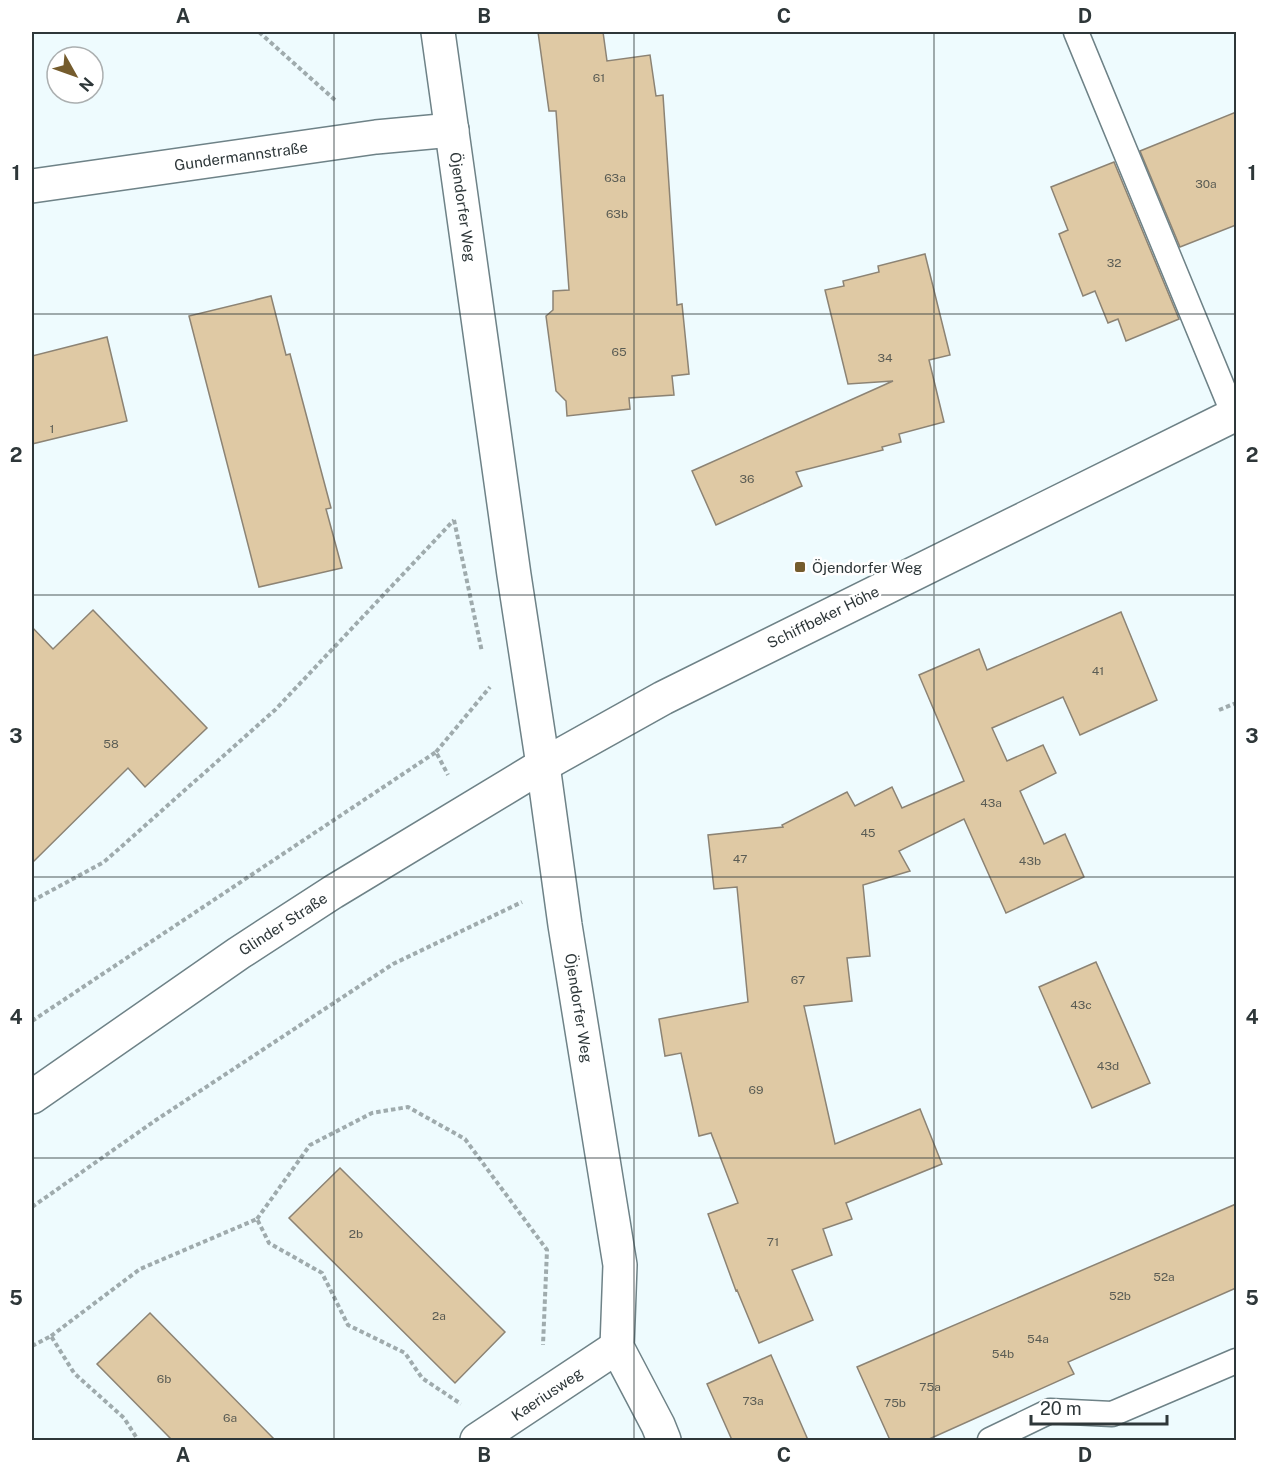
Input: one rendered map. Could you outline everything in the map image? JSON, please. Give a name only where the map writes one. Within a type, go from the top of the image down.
[{"type":"street","name":"Öjendorfer Weg","points":[[438,32],[559,884],[620,1265],[617,1347],[664,1440]]},
{"type":"street","name":"Gundermannstraße","points":[[32,186],[375,137],[452,130]]},
{"type":"street","name":"Schiffbeker Höhe","points":[[543,765],[663,698],[1235,414]]},
{"type":"street","name":"Glinder Straße","points":[[32,1097],[248,947],[333,892],[543,765]]},
{"type":"street","name":"Kaeriusweg","points":[[477,1440],[617,1347]]},
{"type":"lane","points":[[1076,32],[1235,414]]},
{"type":"lane","points":[[990,1440],[1050,1411],[1112,1414],[1236,1361]]},
{"type":"path","points":[[259,32],[375,137]]},
{"type":"path","points":[[32,901],[104,862],[275,710],[454,520],[482,654]]},
{"type":"path","points":[[32,1021],[436,752],[489,688],[487,677]]},
{"type":"path","points":[[1219,710],[1236,703]]},
{"type":"path","points":[[436,752],[466,811]]},
{"type":"path","points":[[32,1207],[156,1120],[393,964],[559,884]]},
{"type":"path","points":[[32,1346],[51,1336],[140,1269],[257,1219],[310,1144],[372,1113],[408,1107],[465,1139],[547,1250],[543,1348]]},
{"type":"path","points":[[257,1219],[269,1243],[322,1273],[348,1325],[405,1353],[422,1378],[469,1409]]},
{"type":"path","points":[[51,1336],[74,1373],[124,1418],[138,1440]]},
{"type":"building","points":[[538,32],[603,32],[607,61],[650,55],[656,96],[663,95],[677,305],[682,304],[689,374],[672,376],[674,395],[629,398],[630,409],[567,416],[566,401],[556,391],[546,316],[553,310],[553,291],[569,290],[556,111],[549,111]]},
{"type":"building","points":[[1236,112],[1236,225],[1180,247],[1140,151]]},
{"type":"building","points":[[1114,162],[1179,319],[1126,341],[1118,319],[1108,323],[1095,291],[1083,296],[1059,234],[1068,230],[1051,187]]},
{"type":"building","points":[[925,254],[950,355],[929,360],[944,422],[899,434],[901,442],[882,447],[883,450],[796,472],[802,486],[716,525],[692,471],[893,381],[848,384],[825,290],[844,286],[843,281],[879,272],[878,266]]},
{"type":"building","points":[[271,296],[286,355],[290,354],[331,508],[326,509],[342,568],[259,587],[189,316]]},
{"type":"building","points":[[107,337],[127,421],[32,444],[32,356]]},
{"type":"building","points":[[93,610],[207,728],[145,787],[128,768],[32,863],[32,627],[53,649]]},
{"type":"building","points":[[1121,612],[1157,700],[1080,735],[1063,697],[992,728],[1007,761],[1043,745],[1056,773],[1020,791],[1044,844],[1065,834],[1084,877],[1006,913],[964,819],[899,851],[910,871],[863,885],[870,956],[847,958],[852,1001],[804,1006],[835,1144],[920,1109],[942,1164],[846,1203],[852,1219],[823,1229],[832,1255],[792,1270],[813,1320],[759,1343],[736,1291],[708,1214],[738,1203],[711,1133],[699,1136],[681,1053],[665,1056],[659,1019],[748,1002],[737,887],[714,889],[708,835],[783,827],[782,825],[847,792],[855,806],[892,787],[902,808],[964,781],[919,675],[979,649],[987,670]]},
{"type":"building","points":[[1096,962],[1150,1083],[1092,1108],[1039,987]]},
{"type":"building","points":[[340,1168],[505,1332],[455,1383],[289,1218]]},
{"type":"building","points":[[1236,1204],[1236,1288],[1068,1362],[1074,1374],[927,1440],[890,1440],[857,1367]]},
{"type":"building","points":[[150,1313],[275,1440],[172,1440],[97,1364]]},
{"type":"building","points":[[771,1355],[808,1440],[732,1440],[707,1384]]},
{"type":"place","name":"Öjendorfer Weg","points":[[800,567]]}]
